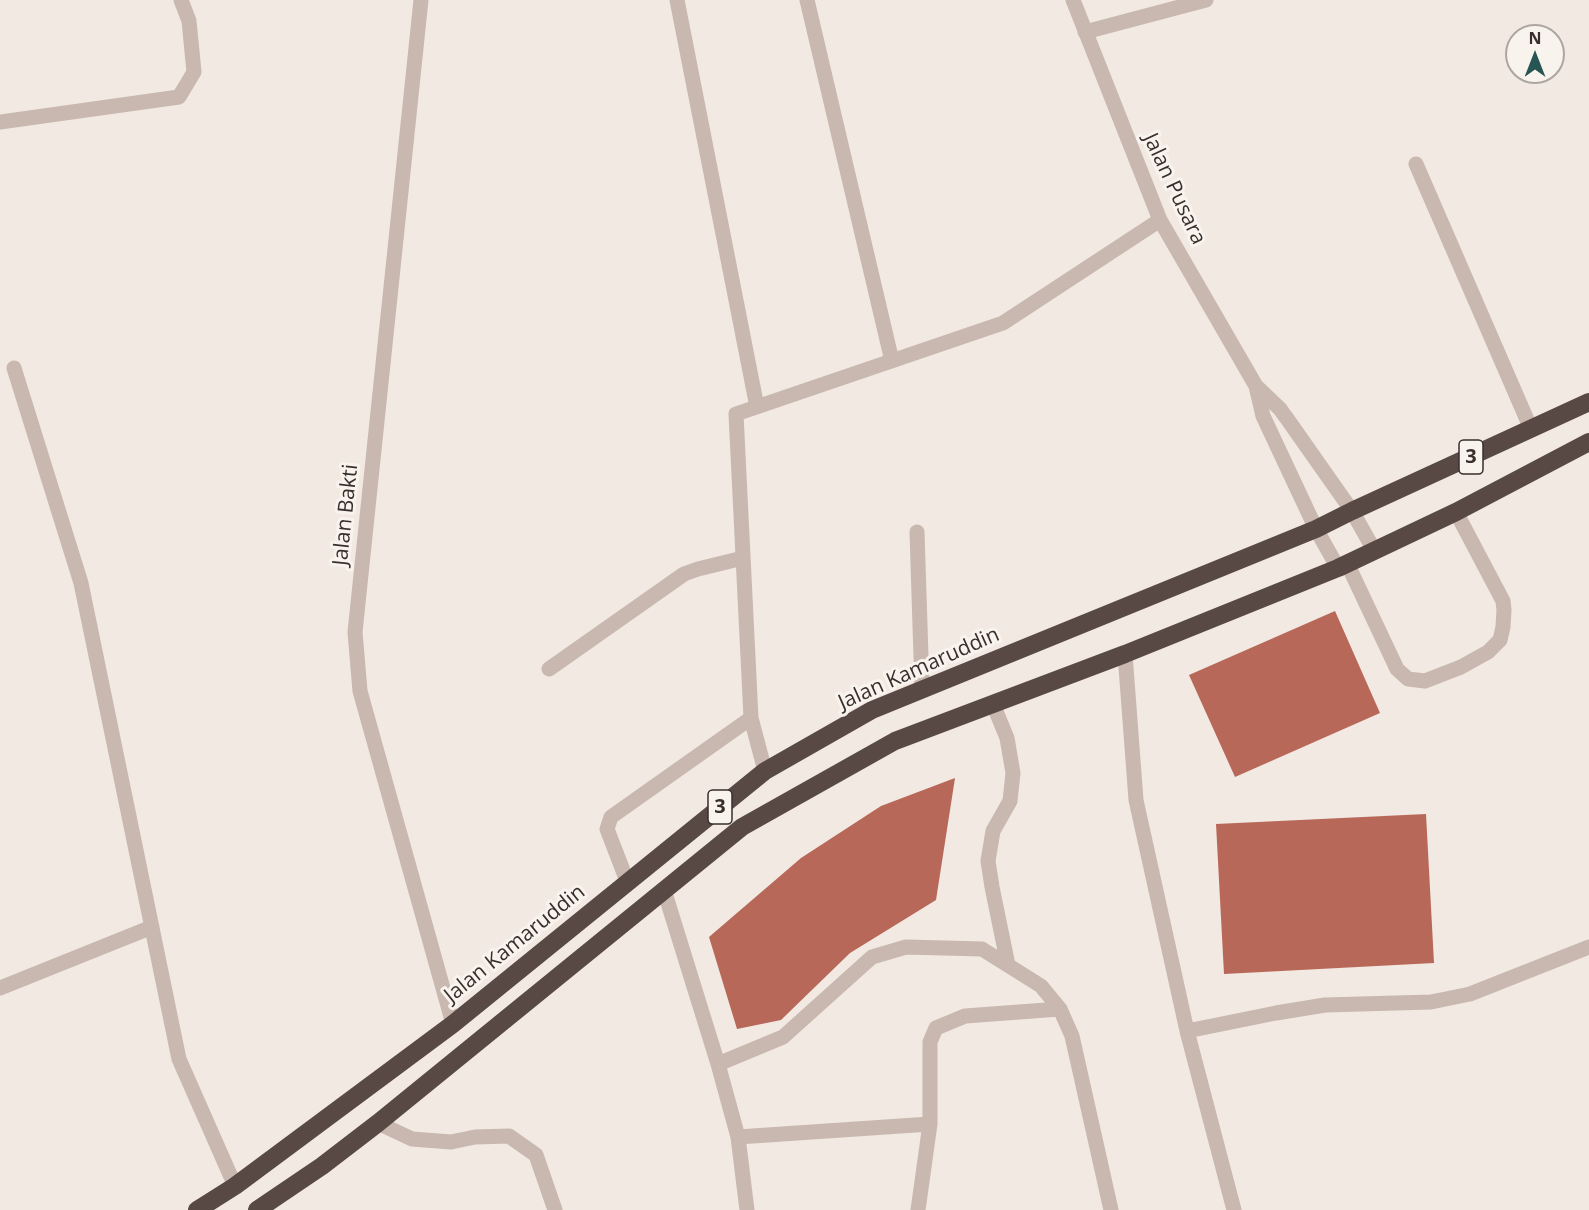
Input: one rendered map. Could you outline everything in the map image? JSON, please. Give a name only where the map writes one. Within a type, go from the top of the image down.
[{"type":"highway","name":"Jalan Kamaruddin","points":[[197,1210],[235,1186],[453,1024],[765,771],[872,710],[1316,529],[1589,402]]},
{"type":"highway","name":"3","points":[[257,1210],[322,1166],[378,1123],[742,827],[895,741],[1125,654],[1343,565],[1456,512],[1589,442]]},
{"type":"street","points":[[0,122],[179,97],[194,72],[189,21],[181,0]]},
{"type":"street","name":"Jalan Bakti","points":[[421,0],[355,632],[360,692],[453,1024]]},
{"type":"street","points":[[677,0],[758,407]]},
{"type":"street","points":[[807,0],[892,361]]},
{"type":"street","name":"Jalan Pusara","points":[[1072,0],[1160,220],[1256,386],[1280,409],[1352,511],[1374,550]]},
{"type":"street","points":[[1085,32],[1206,0]]},
{"type":"street","points":[[1416,164],[1531,429]]},
{"type":"street","points":[[765,771],[751,718],[736,414],[1004,323],[1160,220]]},
{"type":"street","points":[[14,368],[81,583],[179,1059],[235,1186]]},
{"type":"street","name":"Jalan Pusara","points":[[1256,386],[1263,416],[1316,529],[1343,565],[1397,669],[1408,679],[1425,681],[1461,667],[1488,652],[1500,640],[1503,627],[1503,601],[1456,512]]},
{"type":"street","points":[[917,532],[922,688]]},
{"type":"street","points":[[549,669],[684,574],[743,558]]},
{"type":"street","points":[[1125,654],[1136,800],[1187,1031],[1234,1210]]},
{"type":"street","points":[[993,704],[1007,738],[1013,773],[1010,801],[993,831],[988,861],[1008,965]]},
{"type":"street","points":[[627,881],[607,830],[610,818],[751,718]]},
{"type":"street","points":[[664,890],[738,1137],[747,1210]]},
{"type":"street","points":[[0,988],[152,927]]},
{"type":"street","points":[[718,1064],[783,1037],[872,957],[906,947],[982,949],[1041,986],[1060,1009],[1072,1036],[1111,1210]]},
{"type":"street","points":[[1187,1031],[1325,1005],[1431,1002],[1470,994],[1588,949]]},
{"type":"street","points":[[918,1210],[930,1124],[930,1042],[936,1028],[965,1016],[1060,1009]]},
{"type":"street","points":[[378,1123],[412,1139],[451,1142],[475,1137],[509,1136],[536,1155],[555,1210]]},
{"type":"street","points":[[738,1137],[930,1124]]},
{"type":"building","points":[[1335,611],[1380,713],[1235,777],[1189,675]]},
{"type":"building","points":[[955,778],[936,900],[850,953],[781,1020],[737,1029],[709,937],[801,858],[881,806]]},
{"type":"building","points":[[1426,814],[1434,963],[1224,974],[1216,824]]}]
